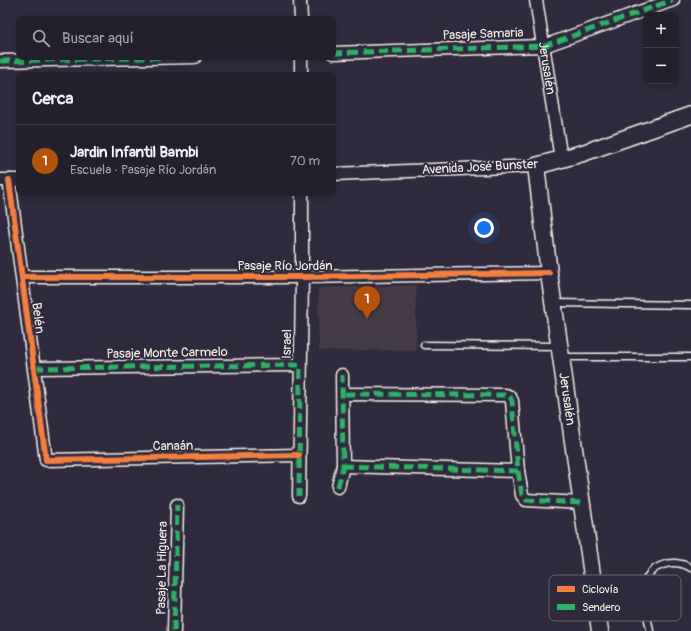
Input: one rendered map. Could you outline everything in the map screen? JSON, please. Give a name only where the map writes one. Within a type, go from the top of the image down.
[{"type":"street","points":[[300,0],[300,16]]},
{"type":"street","name":"Jerusalén","points":[[536,0],[561,160]]},
{"type":"street","name":"Pasaje Samaria","points":[[336,54],[544,46],[673,0]]},
{"type":"street","points":[[0,61],[49,60]]},
{"type":"street","points":[[301,60],[301,72]]},
{"type":"street","name":"Avenida José Bunster","points":[[336,174],[536,166],[561,160],[691,115]]},
{"type":"street","name":"Jerusalén","points":[[536,166],[553,303],[592,575]]},
{"type":"street","name":"Belén","points":[[9,180],[46,460]]},
{"type":"street","name":"Israel","points":[[299,496],[302,196]]},
{"type":"street","name":"Pasaje Río Jordán","points":[[22,277],[302,277],[549,273]]},
{"type":"street","name":"Pasaje Monte Carmelo","points":[[34,368],[300,366]]},
{"type":"street","points":[[338,487],[342,466],[342,375]]},
{"type":"street","points":[[343,394],[506,395],[510,397],[512,401],[518,471],[522,495],[526,500],[582,503]]},
{"type":"street","name":"Canaán","points":[[46,460],[299,455]]},
{"type":"street","points":[[342,466],[518,471]]},
{"type":"street","name":"Pasaje La Higuera","points":[[174,631],[177,505]]},
{"type":"street","name":"Jerusalén","points":[[599,621],[600,631]]},
{"type":"lane","points":[[553,303],[691,305]]},
{"type":"lane","points":[[424,345],[691,357]]},
{"type":"lane","points":[[650,575],[661,565],[668,563],[683,564],[691,568]]},
{"type":"lane","points":[[649,621],[650,631]]},
{"type":"shaded area","points":[[416,285],[416,350],[319,351],[318,288]]},
{"type":"marked path","points":[[336,53],[544,46],[673,0]]},
{"type":"marked path","points":[[0,61],[49,60]]},
{"type":"marked path","points":[[34,368],[300,365],[299,496]]},
{"type":"marked path","points":[[338,487],[343,466],[342,375]]},
{"type":"marked path","points":[[343,394],[506,395],[510,397],[512,401],[518,471],[343,466]]},
{"type":"marked path","points":[[518,471],[522,495],[526,500],[582,503]]},
{"type":"marked path","points":[[174,631],[177,505]]},
{"type":"cycle path","points":[[9,180],[46,460],[299,455]]},
{"type":"cycle path","points":[[22,277],[302,277],[549,273]]},
{"type":"place","name":"Jardin Infantil Bambi","points":[[367,319]]}]
